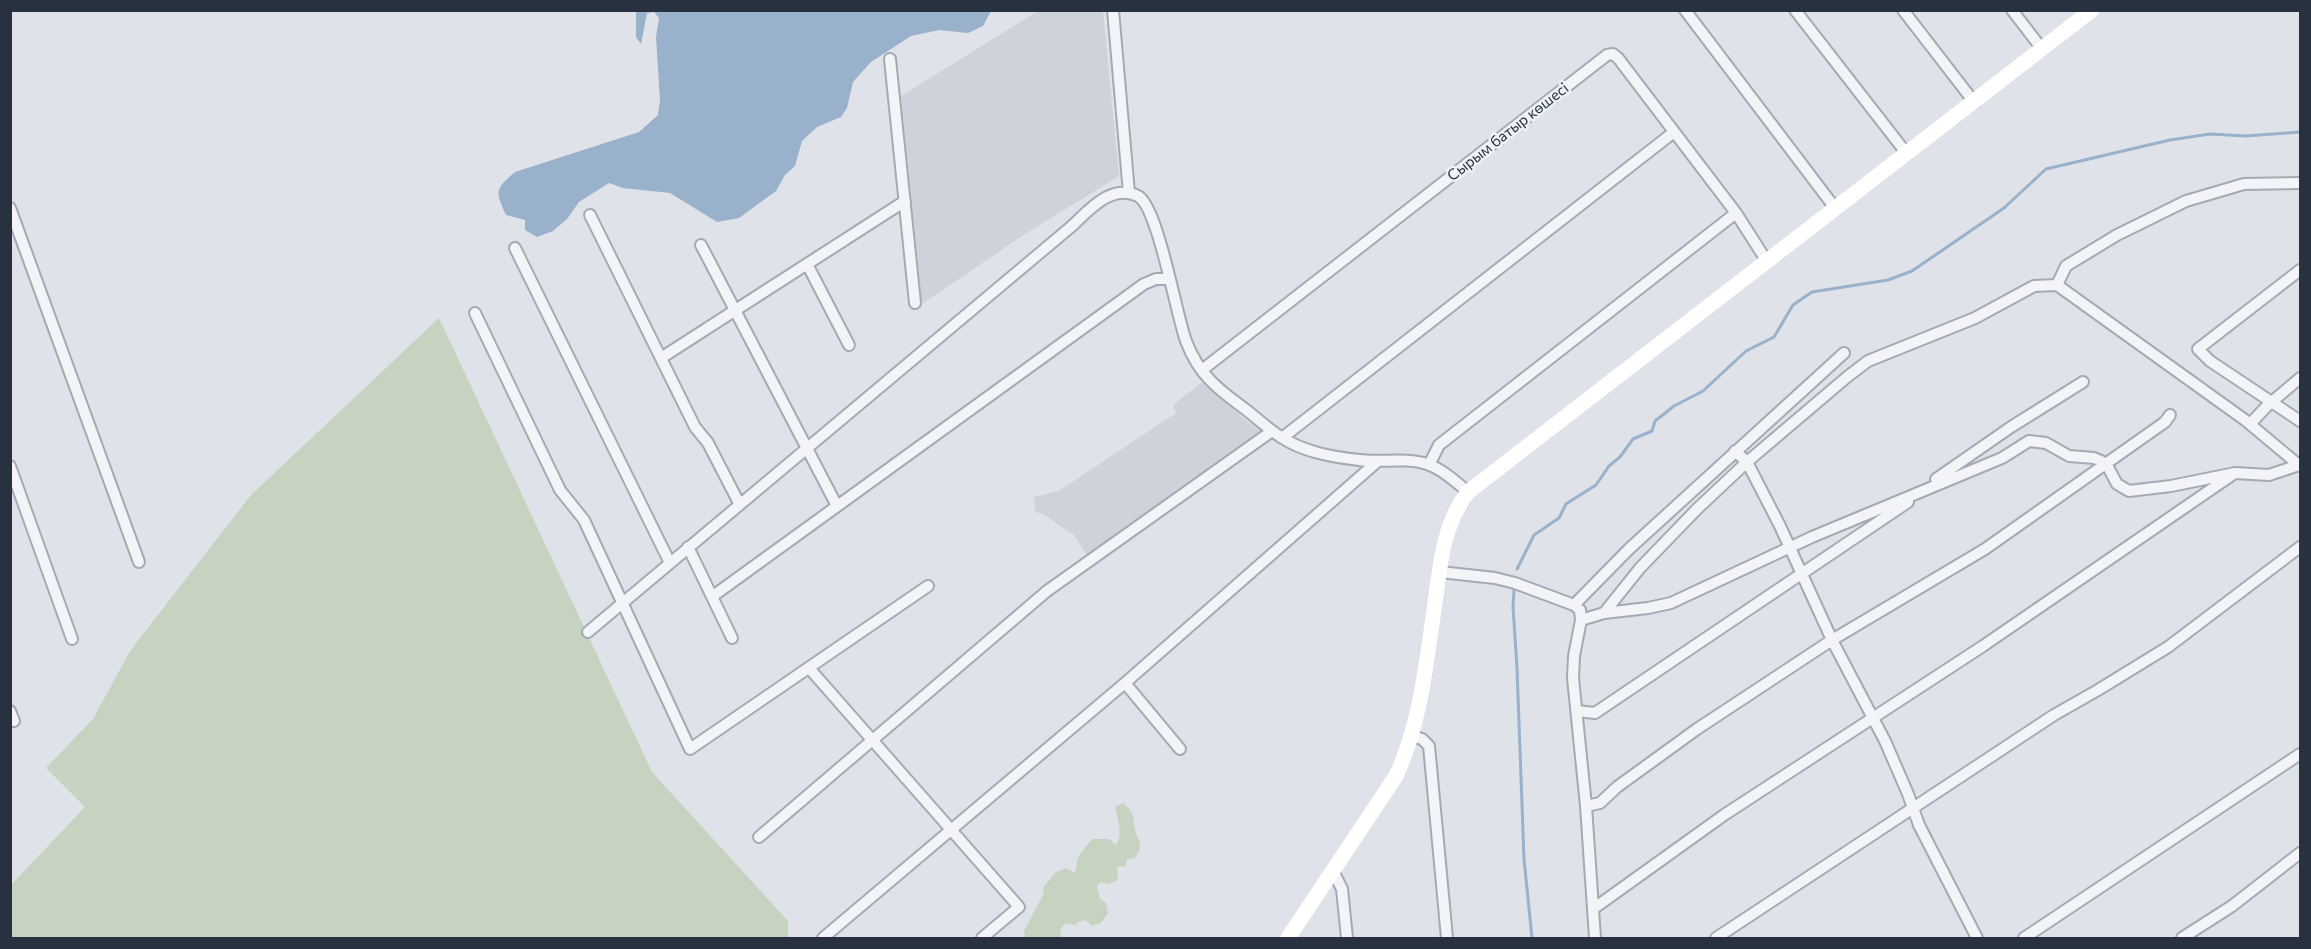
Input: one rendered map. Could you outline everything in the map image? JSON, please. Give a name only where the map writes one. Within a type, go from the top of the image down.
[{"type":"main road","points":[[1288,939],[1396,776],[1405,757],[1428,654],[1449,525],[1468,492],[2092,10]]},
{"type":"street","points":[[1113,10],[1130,193]]},
{"type":"street","points":[[1685,10],[1835,208]]},
{"type":"street","points":[[1796,10],[1906,154]]},
{"type":"street","points":[[1903,10],[1974,102]]},
{"type":"street","points":[[2012,10],[2042,49]]},
{"type":"street","name":"Сырым батыр көшесі","points":[[1202,370],[1607,55],[1613,54],[1618,58],[1736,213],[1766,260]]},
{"type":"street","points":[[890,59],[915,303]]},
{"type":"street","points":[[759,837],[871,739],[1056,584],[1277,434],[1674,132]]},
{"type":"street","points":[[2057,285],[2066,266],[2117,236],[2186,201],[2244,184],[2301,183]]},
{"type":"street","points":[[588,632],[1072,226],[1099,200],[1114,194],[1130,193],[1140,197],[1148,206],[1161,245],[1187,343],[1210,381],[1277,434],[1305,449],[1331,456],[1429,465],[1468,492]]},
{"type":"street","points":[[661,358],[905,201]]},
{"type":"street","points":[[10,208],[139,562]]},
{"type":"street","points":[[1429,465],[1440,445],[1736,213]]},
{"type":"street","points":[[590,215],[695,426],[708,443],[739,503]]},
{"type":"street","points":[[701,245],[837,506]]},
{"type":"street","points":[[515,248],[670,563]]},
{"type":"street","points":[[807,264],[849,345]]},
{"type":"street","points":[[2301,270],[2198,349],[2210,362],[2301,421]]},
{"type":"street","points":[[713,596],[1144,284],[1156,279],[1169,279]]},
{"type":"street","points":[[1604,613],[1660,546],[1747,462],[1847,376],[1868,361],[1975,318],[2034,286],[2057,285],[2250,424],[2300,466]]},
{"type":"street","points":[[475,313],[560,490],[584,520],[690,749],[927,586]]},
{"type":"street","points":[[1574,605],[1629,549],[1844,353]]},
{"type":"street","points":[[2250,424],[2271,402],[2301,378]]},
{"type":"street","points":[[1577,711],[1595,713],[1684,655],[2012,427],[2083,382]]},
{"type":"street","points":[[1586,806],[1600,803],[1617,787],[1697,729],[1832,640],[1985,549],[2165,422],[2170,415]]},
{"type":"street","points":[[1581,620],[1604,613],[1647,609],[1671,603],[1789,548],[2002,458],[2029,441],[2046,443],[2069,456],[2094,458],[2104,463],[2117,484],[2130,491],[2171,486],[2235,473],[2269,475],[2300,466]]},
{"type":"street","points":[[1735,451],[1747,462],[1832,640],[1888,748],[1912,809],[1977,939]]},
{"type":"street","points":[[823,939],[952,831],[1378,461]]},
{"type":"street","points":[[10,466],[72,639]]},
{"type":"street","points":[[1593,909],[1724,815],[2109,560],[2235,473]]},
{"type":"street","points":[[688,547],[732,638]]},
{"type":"street","points":[[1716,939],[2054,714],[2168,647],[2301,547]]},
{"type":"street","points":[[1440,572],[1495,578],[1515,583],[1574,605],[1580,610],[1581,620],[1574,656],[1573,678],[1586,806],[1595,939]]},
{"type":"street","points":[[808,668],[1019,907],[982,939]]},
{"type":"street","points":[[1125,682],[1180,748]]},
{"type":"street","points":[[1411,736],[1422,739],[1429,746],[1447,939]]},
{"type":"street","points":[[2024,939],[2301,754]]},
{"type":"street","points":[[2182,939],[2232,906],[2301,854]]},
{"type":"street","points":[[1333,871],[1342,889],[1347,939]]},
{"type":"shaded area","points":[[1038,11],[1103,11],[1119,176],[1022,236],[922,304],[901,96]]},
{"type":"shaded area","points":[[1202,382],[1263,434],[1087,555],[1074,535],[1043,514],[1035,512],[1034,497],[1059,491],[1176,413],[1173,405]]},
{"type":"green space","points":[[439,318],[652,772],[788,921],[788,938],[11,938],[10,886],[85,807],[46,768],[93,719],[130,651],[251,495]]},
{"type":"green space","points":[[1123,803],[1133,815],[1140,848],[1135,858],[1127,859],[1126,866],[1117,867],[1118,880],[1109,884],[1100,882],[1097,886],[1100,899],[1106,903],[1108,913],[1101,923],[1092,926],[1085,920],[1075,925],[1065,923],[1060,930],[1062,938],[1025,938],[1024,931],[1043,895],[1044,886],[1056,872],[1066,868],[1075,873],[1078,857],[1092,839],[1109,839],[1116,845],[1120,831],[1115,807]]},
{"type":"water","points":[[636,10],[991,11],[983,26],[968,33],[939,30],[911,36],[871,62],[853,82],[847,108],[841,117],[817,127],[802,141],[795,166],[785,175],[776,191],[739,218],[717,222],[670,193],[623,188],[609,183],[579,202],[567,219],[553,231],[537,237],[525,230],[525,220],[506,215],[500,201],[500,187],[515,172],[639,132],[658,115],[660,100],[656,37],[659,18],[654,12],[647,13],[641,44],[636,37]]},
{"type":"waterway","points":[[1517,569],[1534,535],[1559,518],[1566,504],[1596,485],[1633,439],[1652,431],[1655,421],[1674,406],[1703,391],[1746,351],[1774,337],[1793,305],[1812,292],[1888,280],[1912,271],[2004,208],[2046,169],[2170,140],[2210,134],[2246,136],[2300,132]]},
{"type":"waterway","points":[[1514,590],[1524,859],[1532,938]]}]
